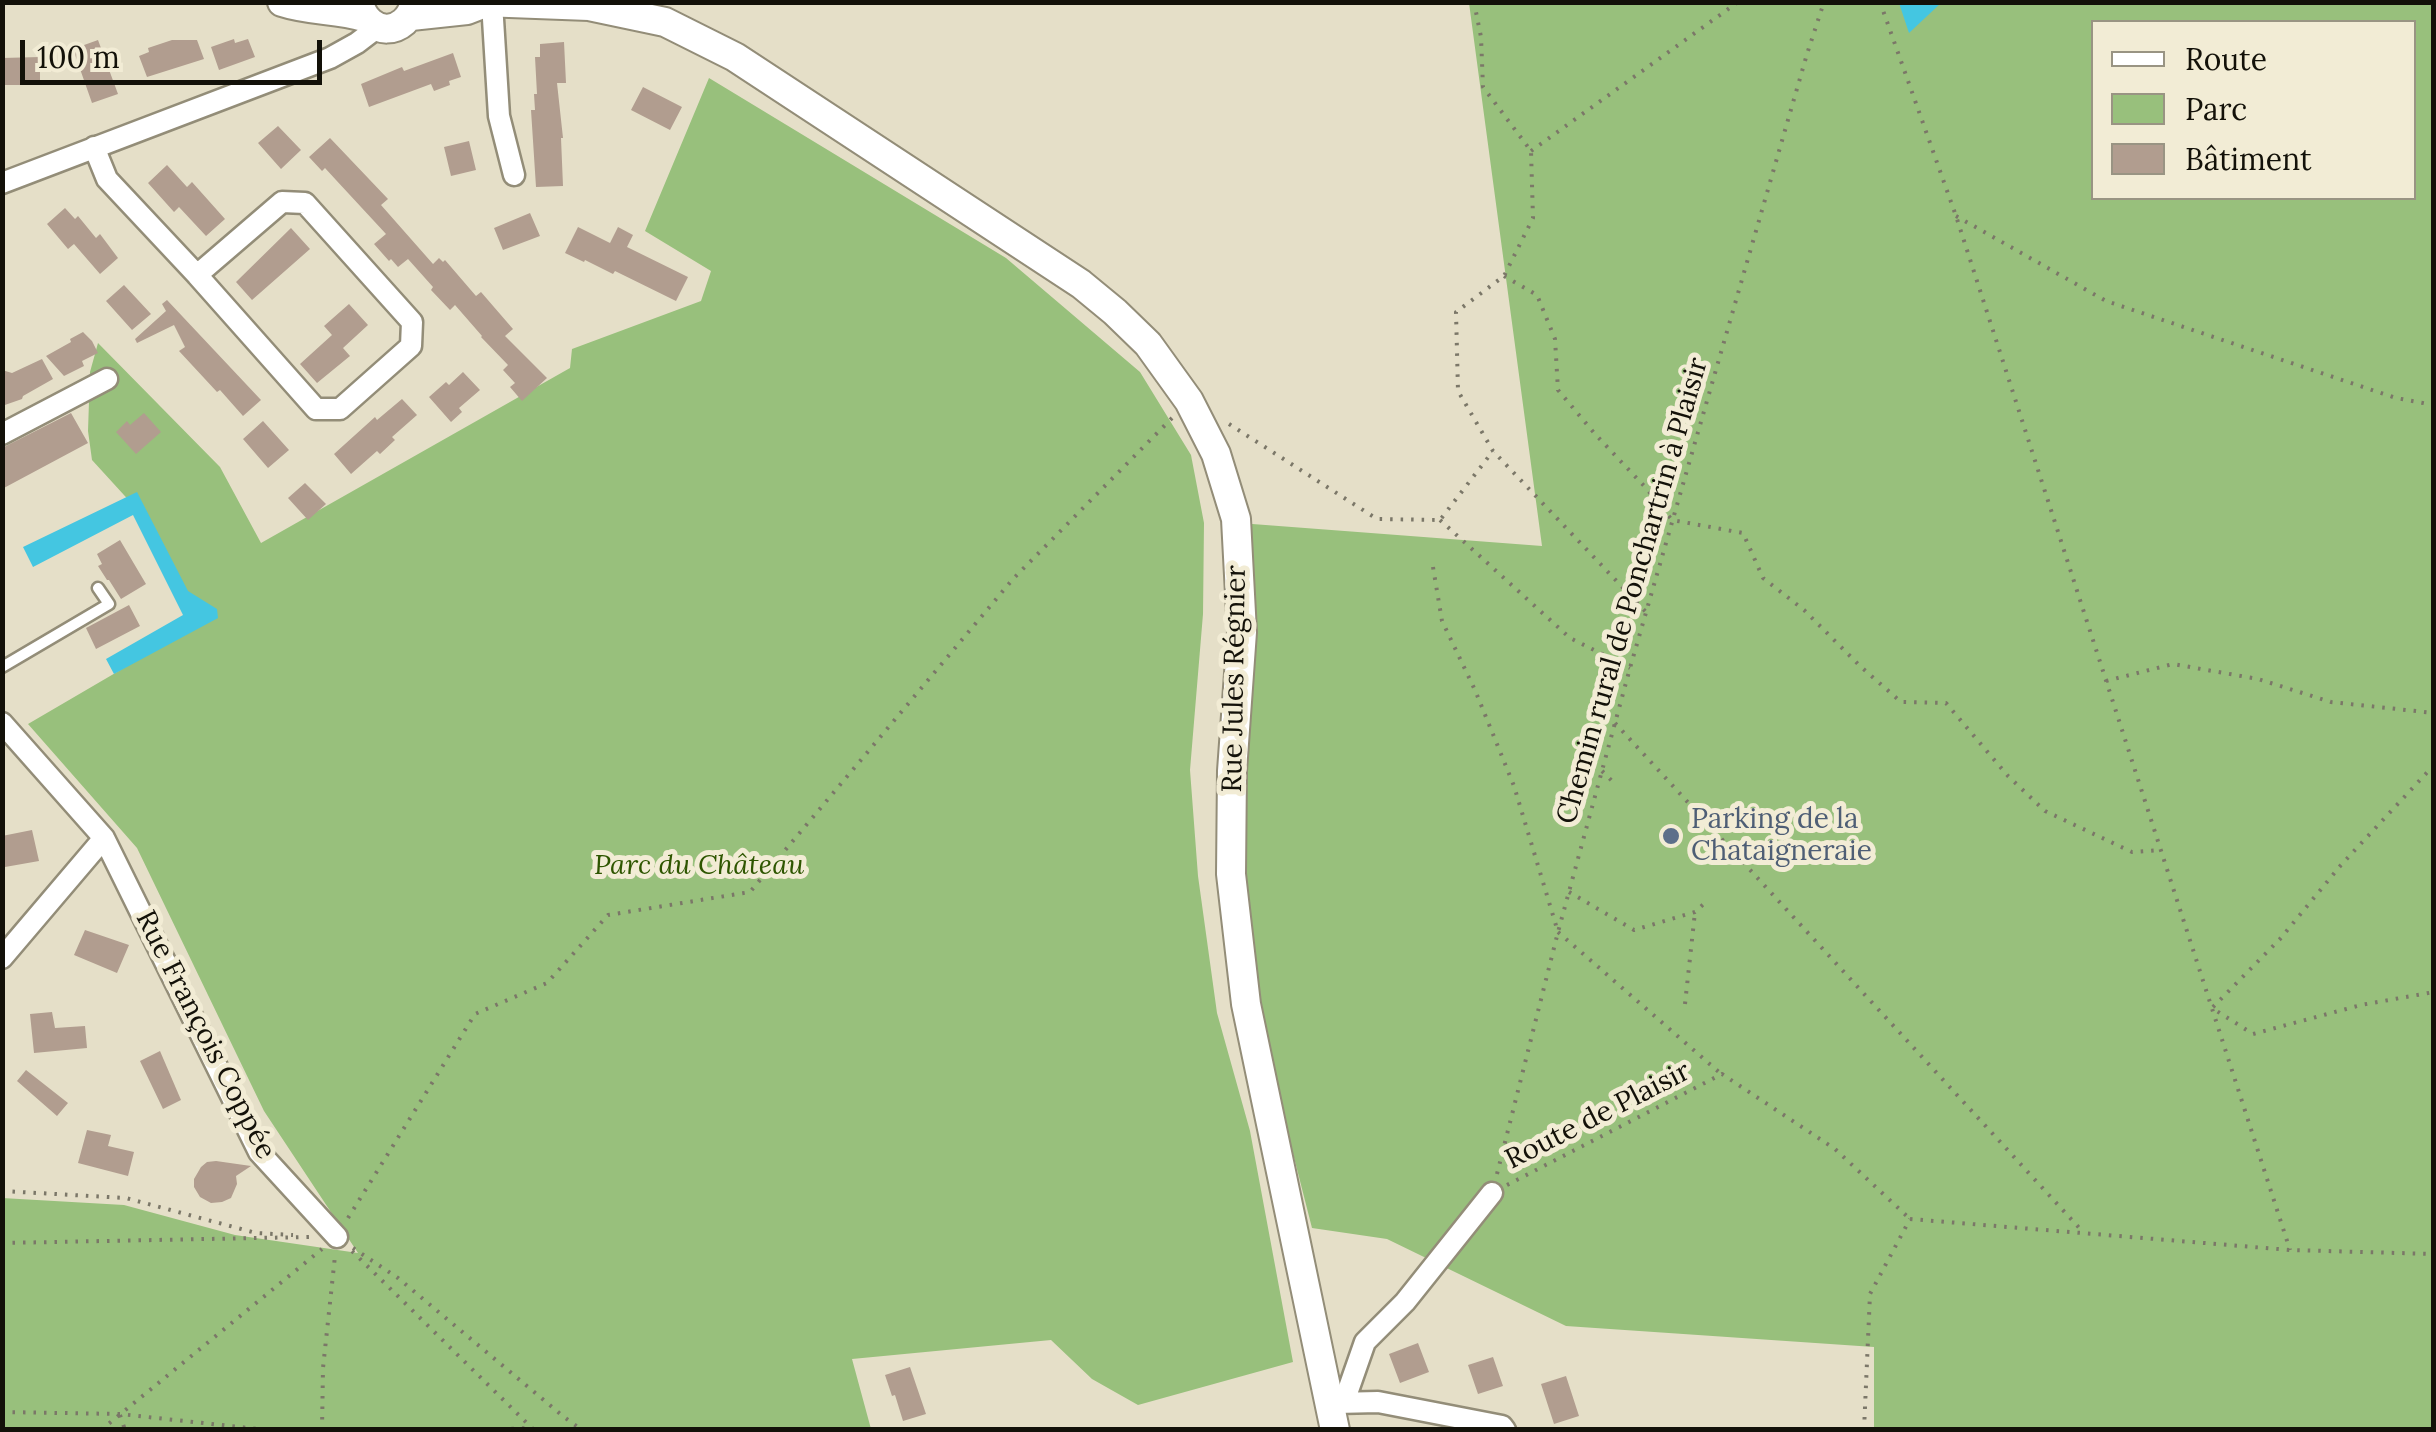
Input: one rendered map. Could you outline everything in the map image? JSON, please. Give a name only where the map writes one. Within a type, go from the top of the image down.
[{"type":"street","points":[[2,182],[330,58],[358,43],[367,16],[302,9],[282,2]]},
{"type":"street","points":[[487,3],[500,116],[514,175]]},
{"type":"street","name":"Rue Jules Régnier","points":[[367,16],[397,27],[413,9],[467,10],[487,3],[589,6],[665,22],[734,57],[1081,284],[1148,344],[1189,401],[1216,454],[1236,518],[1242,632],[1232,771],[1231,874],[1246,1004],[1336,1412]]},
{"type":"street","points":[[94,147],[107,179],[316,409],[340,409],[411,346],[412,322],[305,202],[282,202],[198,275]]},
{"type":"street","points":[[2,434],[107,378]]},
{"type":"street","name":"Rue François Coppée","points":[[2,723],[104,838],[258,1152],[336,1236]]},
{"type":"street","points":[[2,958],[104,838]]},
{"type":"street","points":[[1336,1412],[1366,1342],[1405,1302],[1492,1193]]},
{"type":"street","points":[[1336,1412],[1378,1402],[1502,1426],[1505,1430]]},
{"type":"lane","points":[[3,667],[108,604],[98,588]]},
{"type":"path","points":[[1474,2],[1481,36],[1483,86],[1531,151],[1534,218],[1504,276],[1456,312],[1458,392],[1492,451],[1646,612]]},
{"type":"path","points":[[1531,151],[1738,2]]},
{"type":"path","name":"Chemin rural de Ponchartrin à Plaisir","points":[[1492,1193],[1630,668],[1824,2]]},
{"type":"path","points":[[1880,2],[1956,216],[2290,1250]]},
{"type":"path","points":[[1956,216],[2106,301],[2396,398],[2434,404]]},
{"type":"path","points":[[1504,276],[1536,295],[1554,339],[1558,390],[1672,520],[1743,533],[1762,578],[1804,610],[1901,702],[1946,703],[2008,776],[2044,811],[2132,852],[2160,850]]},
{"type":"path","points":[[101,1430],[336,1236],[475,1014],[547,984],[608,915],[750,892],[1013,579],[1189,401],[1377,519],[1440,520],[1570,638],[1630,668]]},
{"type":"path","points":[[1440,520],[1492,451]]},
{"type":"path","points":[[1433,567],[1442,621],[1514,786],[1558,932]]},
{"type":"path","points":[[2106,681],[2173,664],[2258,679],[2331,702],[2434,713]]},
{"type":"path","points":[[1615,723],[2084,1232]]},
{"type":"path","points":[[2212,1008],[2280,939],[2341,865],[2434,765]]},
{"type":"path","points":[[1602,771],[1616,785]]},
{"type":"path","points":[[1569,892],[1634,930],[1696,912],[1707,901]]},
{"type":"path","points":[[1685,1004],[1696,912]]},
{"type":"path","name":"Route de Plaisir","points":[[1558,932],[1722,1074],[1835,1149],[1910,1219]]},
{"type":"path","points":[[2212,1008],[2253,1034],[2361,1005],[2434,992]]},
{"type":"path","name":"Route de Plaisir","points":[[1492,1193],[1722,1074]]},
{"type":"path","points":[[2,1191],[126,1198],[256,1234],[336,1236],[398,1278],[582,1430]]},
{"type":"path","points":[[1864,1430],[1870,1294],[1910,1219],[2290,1250],[2434,1254]]},
{"type":"path","points":[[322,1430],[336,1236]]},
{"type":"path","points":[[2,1242],[336,1236],[533,1429]]},
{"type":"path","points":[[2,1412],[120,1414],[266,1430]]},
{"type":"path","points":[[120,1414],[125,1430]]},
{"type":"path","points":[[480,1430],[533,1429]]},
{"type":"green space","points":[[1469,3],[2433,3],[2433,1429],[1874,1429],[1874,1347],[1566,1326],[1387,1239],[1312,1228],[1245,965],[1226,522],[1542,546]]},
{"type":"green space","name":"Parc du Château","points":[[709,78],[1006,258],[1140,372],[1191,455],[1204,523],[1203,614],[1190,770],[1198,876],[1217,1013],[1250,1131],[1293,1362],[1138,1405],[1092,1379],[1051,1340],[852,1359],[871,1429],[3,1429],[2,1198],[124,1205],[235,1235],[358,1253],[264,1111],[137,848],[28,724],[194,627],[134,506],[92,460],[88,431],[90,372],[98,343],[220,467],[261,543],[570,368],[572,349],[701,301],[711,271],[645,231]]},
{"type":"water","points":[[1899,2],[1941,3],[1909,33]]},
{"type":"water","points":[[137,492],[188,591],[217,609],[218,618],[114,674],[106,659],[183,615],[133,515],[33,567],[23,547]]},
{"type":"building","points":[[234,39],[235,43],[248,39],[255,57],[219,70],[211,47]]},
{"type":"building","points":[[98,40],[118,94],[92,103],[73,49]]},
{"type":"building","points":[[172,40],[197,40],[204,59],[147,77],[139,56],[149,52],[148,48]]},
{"type":"building","points":[[564,42],[566,83],[557,83],[563,186],[536,187],[531,110],[535,110],[537,94],[535,57],[540,57],[540,44]]},
{"type":"building","points":[[453,53],[461,77],[449,81],[450,85],[434,91],[431,84],[369,107],[361,84],[402,67],[404,71]]},
{"type":"building","points":[[40,57],[40,85],[2,85],[2,58]]},
{"type":"building","points":[[643,87],[682,107],[670,130],[631,110]]},
{"type":"building","points":[[278,126],[301,150],[281,169],[258,143]]},
{"type":"building","points":[[330,138],[388,199],[381,205],[433,264],[439,258],[445,260],[476,296],[481,292],[513,329],[505,336],[547,378],[522,401],[510,387],[515,383],[503,370],[508,365],[455,305],[450,310],[431,290],[433,287],[408,259],[398,267],[389,261],[374,244],[386,234],[325,168],[322,171],[309,157]]},
{"type":"building","points":[[469,141],[476,170],[451,176],[444,147]]},
{"type":"building","points":[[167,165],[187,187],[192,182],[225,219],[206,236],[179,207],[174,212],[148,183]]},
{"type":"building","points":[[65,208],[75,219],[78,216],[96,238],[100,234],[118,258],[100,274],[74,244],[68,249],[47,224]]},
{"type":"building","points":[[530,213],[540,236],[503,250],[494,228]]},
{"type":"building","points":[[578,227],[610,243],[618,227],[633,235],[627,247],[688,277],[676,301],[615,271],[613,274],[565,253]]},
{"type":"building","points":[[291,228],[310,249],[252,300],[236,282]]},
{"type":"building","points":[[124,285],[151,314],[132,330],[106,301]]},
{"type":"building","points":[[167,300],[261,400],[243,416],[179,351],[185,347],[174,325],[137,343],[135,339],[166,311],[162,304]]},
{"type":"building","points":[[349,304],[368,325],[343,348],[350,356],[317,383],[300,364],[332,335],[324,326]]},
{"type":"building","points":[[83,332],[98,353],[64,376],[46,356]]},
{"type":"building","points":[[42,359],[53,379],[22,399],[2,406],[2,370],[12,373]]},
{"type":"building","points":[[463,372],[480,390],[459,408],[462,412],[451,422],[429,397]]},
{"type":"building","points":[[402,399],[417,415],[380,454],[377,451],[351,474],[334,454]]},
{"type":"building","points":[[71,413],[88,443],[2,489],[2,448]]},
{"type":"building","points":[[144,413],[161,432],[136,454],[116,432]]},
{"type":"building","points":[[263,421],[289,450],[268,468],[243,439]]},
{"type":"building","points":[[305,483],[326,504],[308,520],[288,498]]},
{"type":"building","points":[[120,540],[146,584],[121,599],[98,566],[102,564],[97,554]]},
{"type":"building","points":[[129,605],[140,626],[96,649],[86,628]]},
{"type":"building","points":[[32,830],[39,861],[5,867],[2,836]]},
{"type":"building","points":[[85,930],[129,945],[117,973],[74,955]]},
{"type":"building","points":[[52,1012],[55,1028],[85,1026],[87,1048],[34,1053],[30,1014]]},
{"type":"building","points":[[160,1051],[181,1100],[163,1109],[140,1061]]},
{"type":"building","points":[[26,1070],[68,1103],[57,1116],[17,1081]]},
{"type":"building","points":[[87,1130],[111,1135],[108,1146],[134,1152],[128,1176],[78,1163]]},
{"type":"building","points":[[207,1162],[251,1166],[236,1176],[231,1198],[211,1203],[200,1197],[194,1179]]},
{"type":"building","points":[[1418,1343],[1429,1372],[1400,1383],[1389,1354]]},
{"type":"building","points":[[1493,1357],[1503,1386],[1478,1394],[1468,1365]]},
{"type":"building","points":[[910,1367],[926,1414],[903,1421],[885,1375]]},
{"type":"building","points":[[1566,1376],[1579,1416],[1554,1424],[1541,1384]]},
{"type":"place","name":"Parking de la Chataigneraie","points":[[1671,836]]}]
